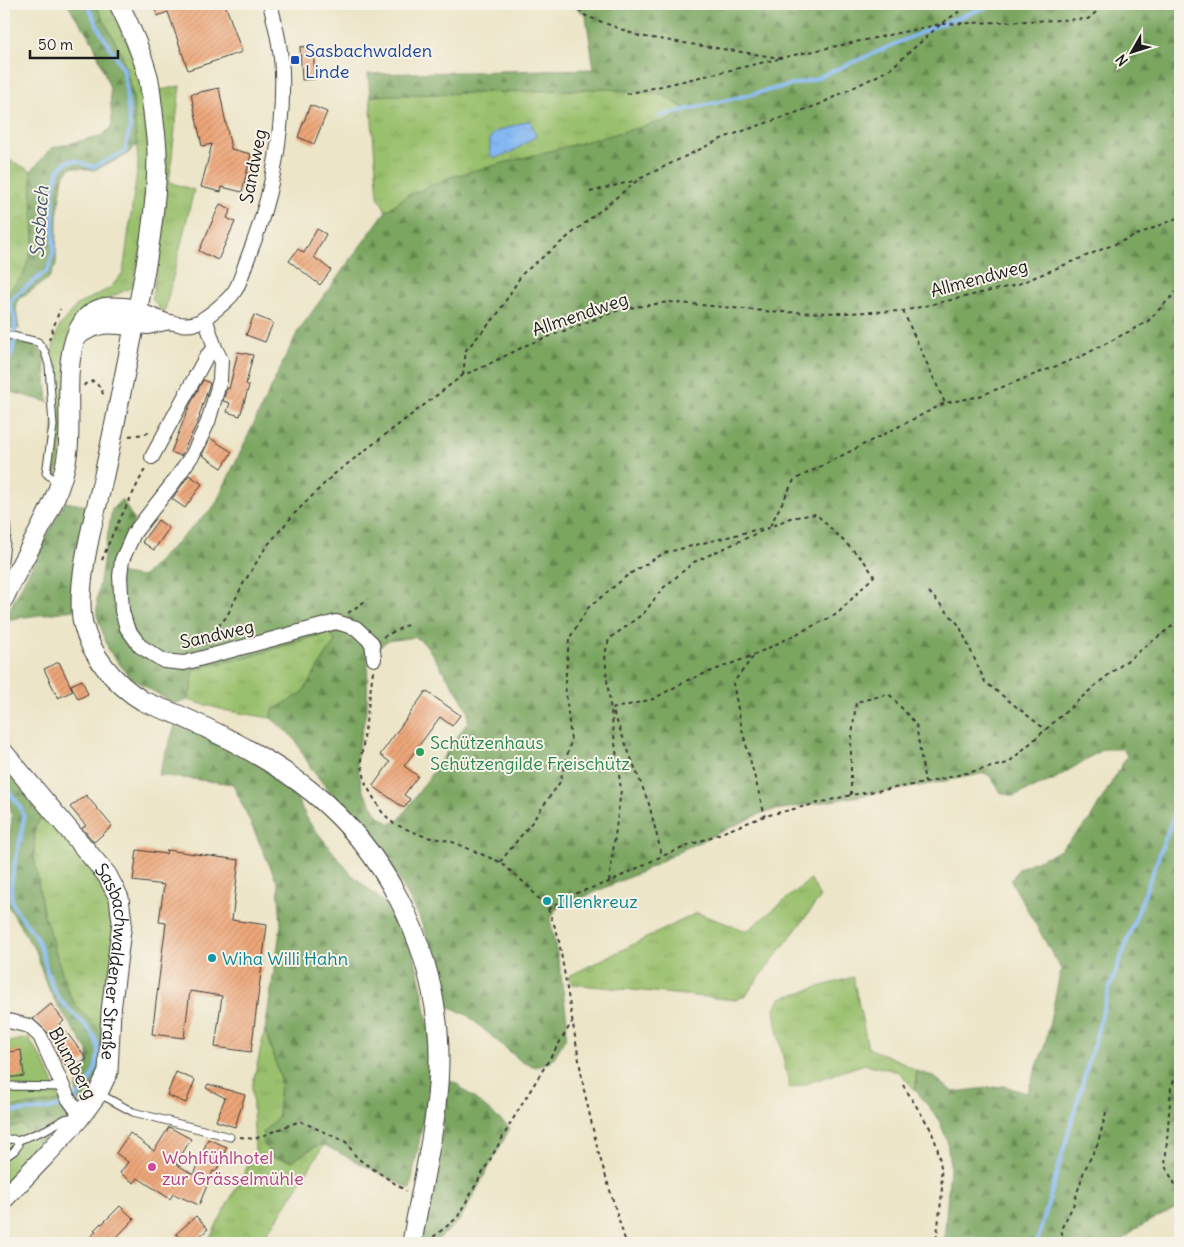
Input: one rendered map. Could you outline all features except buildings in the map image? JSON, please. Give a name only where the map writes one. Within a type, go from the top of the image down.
[{"type":"main road","points":[[119,4],[149,78],[157,150],[156,198],[150,244],[136,318],[88,546],[82,596],[83,624],[95,656],[117,681],[144,701],[182,716],[262,758],[309,789],[327,804],[350,829],[368,851],[391,885],[413,928],[424,959],[433,999],[438,1034],[434,1123],[412,1243]]},
{"type":"main road","points":[[4,598],[8,579],[49,509],[60,485],[68,451],[70,418],[68,375],[75,337],[86,329],[98,324],[136,318]]},
{"type":"main road","name":"Sasbachwaldener Straße","points":[[4,753],[107,875],[120,898],[122,922],[111,1011],[108,1072],[98,1093],[72,1102],[48,1154],[4,1199]]},
{"type":"street","name":"Sandweg","points":[[270,4],[280,50],[282,72],[279,146],[264,212],[234,292],[205,318],[221,360],[220,380],[208,422],[193,454],[134,533],[122,560],[120,576],[122,611],[127,628],[140,646],[164,661],[184,663],[336,622]]},
{"type":"street","points":[[136,318],[148,327],[171,322],[195,323],[205,318]]},
{"type":"street","points":[[152,456],[206,357],[215,348]]},
{"type":"street","points":[[336,622],[356,628],[372,643],[374,659]]},
{"type":"street","name":"Blumberg","points":[[4,1020],[29,1026],[40,1036],[72,1102]]},
{"type":"lane","points":[[6,335],[38,342],[45,352],[48,365],[53,426],[46,473],[60,485]]},
{"type":"lane","points":[[4,497],[7,533],[4,561]]},
{"type":"lane","points":[[4,1088],[8,1086],[72,1102],[64,1119],[45,1130],[17,1141],[13,1139],[4,1140]]},
{"type":"lane","points":[[98,1093],[133,1112],[230,1137]]},
{"type":"lane","points":[[4,1158],[18,1146],[17,1141]]},
{"type":"path","points":[[572,4],[586,16],[639,36],[780,58]]},
{"type":"path","points":[[590,192],[639,179],[723,138],[818,104],[889,70],[941,24],[970,4]]},
{"type":"path","points":[[627,94],[780,58],[941,24],[1088,18],[1105,4]]},
{"type":"path","points":[[463,375],[466,350],[497,315],[522,274],[639,179]]},
{"type":"path","name":"Allmendweg","points":[[196,659],[204,644],[227,616],[243,584],[266,546],[333,474],[463,375],[529,344],[622,309],[668,302],[775,312],[842,313],[902,311],[1016,285],[1180,217]]},
{"type":"path","points":[[500,862],[532,822],[560,782],[571,741],[566,684],[569,639],[588,608],[628,575],[664,553],[770,527],[794,480],[945,404],[977,397],[1082,356],[1147,322],[1180,288]]},
{"type":"path","points":[[45,352],[60,308]]},
{"type":"path","points":[[902,311],[945,404]]},
{"type":"path","points":[[81,392],[85,384],[92,382],[101,388],[104,397]]},
{"type":"path","points":[[112,438],[145,434],[169,422]]},
{"type":"path","points":[[100,564],[113,533],[152,456]]},
{"type":"path","points":[[609,882],[621,790],[607,680],[605,654],[609,639],[644,614],[662,589],[694,562],[790,518],[816,514],[864,561],[874,576],[837,614],[754,655],[688,680],[653,698],[612,709]]},
{"type":"path","points":[[929,592],[959,625],[985,682],[1046,730]]},
{"type":"path","points":[[336,622],[368,598]]},
{"type":"path","points":[[548,909],[577,893],[609,882],[662,856],[765,816],[851,795],[925,783],[1008,763],[1098,683],[1180,620]]},
{"type":"path","points":[[372,643],[407,625]]},
{"type":"path","points":[[754,655],[733,683],[742,729],[765,816]]},
{"type":"path","points":[[374,659],[361,760],[366,785],[382,812],[394,824],[426,837],[450,841],[500,862],[527,885],[548,909],[558,935],[584,1090],[598,1151],[626,1243]]},
{"type":"path","points":[[851,795],[851,746],[856,702],[889,694],[916,724],[925,783]]},
{"type":"path","points":[[612,709],[649,804],[662,856]]},
{"type":"path","points":[[426,1243],[457,1218],[513,1119],[572,1022]]},
{"type":"path","points":[[1180,1065],[1171,1088],[1165,1166],[1180,1193]]},
{"type":"path","points":[[903,1085],[930,1128],[937,1146],[941,1167],[942,1193],[936,1243]]},
{"type":"path","points":[[1064,1243],[1061,1229],[1073,1206],[1084,1171],[1098,1143],[1107,1109]]},
{"type":"path","points":[[230,1137],[254,1139],[300,1121],[346,1142],[357,1158],[419,1200]]},
{"type":"green space","points":[[67,4],[95,4],[122,55],[133,97],[137,145],[125,156],[94,170],[71,167],[63,177],[57,217],[56,265],[49,278],[18,300],[16,310],[19,329],[8,328],[4,326],[4,297],[24,274],[34,240],[31,171],[52,148],[103,135],[112,126],[110,88],[93,42]]},
{"type":"green space","points":[[95,4],[108,4],[133,55],[142,87],[151,174],[144,237],[132,287],[89,308],[56,478],[52,468],[54,403],[51,355],[59,327],[77,305],[110,288],[123,273],[138,164],[133,97],[122,55]]},
{"type":"green space","points":[[572,4],[1180,4],[1180,1206],[1135,1229],[1120,1243],[944,1243],[950,1165],[947,1140],[938,1118],[916,1091],[916,1071],[933,1076],[953,1092],[1004,1086],[1027,1093],[1045,1045],[1061,969],[1011,881],[1018,869],[1059,851],[1089,821],[1127,756],[1123,749],[1103,749],[1053,780],[1013,796],[1000,792],[991,777],[985,773],[764,812],[686,848],[641,872],[556,909],[550,920],[560,969],[567,1020],[566,1037],[552,1061],[536,1067],[522,1062],[467,1015],[446,1005],[437,962],[418,914],[391,865],[358,819],[328,790],[311,768],[294,738],[271,718],[272,711],[302,693],[335,641],[329,632],[249,657],[193,669],[192,688],[187,700],[174,704],[130,677],[109,651],[97,616],[97,598],[112,509],[122,499],[134,520],[117,573],[142,577],[215,505],[298,331],[386,211],[407,196],[450,177],[668,120],[687,110],[661,94],[607,89],[370,96],[368,74],[594,69],[586,16]],"holes":[[[416,637],[426,645],[461,698],[468,711],[468,722],[399,820],[390,824],[379,816],[363,791],[356,760],[367,707],[368,657],[387,641]]]},
{"type":"green space","points":[[180,86],[169,182],[194,190],[164,314],[152,299],[165,209],[165,152],[156,91]]},
{"type":"green space","points":[[607,89],[661,94],[688,110],[668,120],[407,196],[386,211],[378,196],[370,96]]},
{"type":"green space","points":[[6,158],[31,171],[34,240],[24,274],[4,297],[4,160]]},
{"type":"green space","points":[[7,338],[34,344],[44,356],[48,402],[4,390],[4,342]]},
{"type":"green space","points":[[65,502],[88,506],[74,610],[4,620]]},
{"type":"green space","points":[[329,631],[335,641],[302,693],[272,711],[271,718],[228,711],[187,700],[192,688],[193,669],[249,657]]},
{"type":"green space","points":[[176,723],[262,766],[292,789],[309,822],[350,873],[395,912],[414,954],[430,1039],[432,1075],[410,1189],[324,1145],[316,1146],[292,1161],[272,1157],[264,1144],[263,1132],[278,1118],[280,1076],[265,1030],[281,925],[278,884],[233,784],[158,775]]},
{"type":"green space","points":[[4,763],[47,811],[35,827],[34,857],[43,912],[68,992],[77,1007],[105,1037],[103,1066],[83,1103],[79,1101],[76,1089],[88,1064],[88,1051],[57,1005],[45,981],[37,954],[4,899],[4,864],[12,820],[10,806],[4,796]]},
{"type":"green space","points":[[47,811],[104,878],[117,920],[105,1037],[77,1007],[68,992],[43,912],[34,857],[35,827]]},
{"type":"green space","points":[[811,879],[820,898],[746,995],[736,1000],[571,984],[569,976],[697,913],[747,931]]},
{"type":"green space","points":[[853,977],[868,1048],[898,1060],[916,1071],[916,1091],[899,1072],[865,1064],[790,1089],[774,1009],[781,998]]},
{"type":"green space","points":[[265,1030],[280,1076],[278,1118],[263,1132],[291,1161],[316,1146],[324,1145],[274,1224],[259,1243],[207,1243],[255,1152],[252,1087]]},
{"type":"green space","points":[[28,1038],[43,1060],[61,1101],[4,1108],[4,1043]]},
{"type":"green space","points":[[447,1080],[456,1083],[510,1128],[460,1220],[434,1243],[421,1243],[441,1142]]},
{"type":"green space","points":[[61,1101],[73,1116],[45,1151],[22,1126],[4,1129],[4,1108]]},
{"type":"green space","points":[[22,1125],[45,1151],[4,1190],[4,1129]]},
{"type":"water","points":[[530,120],[536,136],[512,152],[495,158],[490,154],[490,138],[495,132]]},
{"type":"waterway","name":"Sasbach","points":[[4,369],[12,354],[15,335],[15,318],[10,305],[12,298],[48,270],[54,251],[53,190],[58,171],[68,161],[77,161],[93,167],[125,152],[130,127],[124,70],[100,31],[87,4]]},
{"type":"waterway","points":[[660,116],[812,80],[941,24],[995,4]]},
{"type":"waterway","name":"Sasbach","points":[[4,786],[20,806],[24,818],[12,880],[12,900],[15,908],[38,941],[57,996],[91,1032],[96,1041],[98,1059],[95,1069],[86,1086],[74,1100]]},
{"type":"waterway","points":[[1037,1243],[1109,990],[1180,799]]},
{"type":"waterway","name":"Sasbach","points":[[4,1112],[53,1108],[68,1103]]},
{"type":"place","name":"Sasbachwalden Linde","points":[[295,60]]},
{"type":"place","name":"Schützenhaus Schützengilde Freischütz","points":[[420,752]]},
{"type":"place","name":"Illenkreuz","points":[[547,901]]},
{"type":"place","name":"Wiha Willi Hahn","points":[[212,958]]},
{"type":"place","name":"Wohlfühlhotel zur Grässelmühle","points":[[152,1167]]}]
